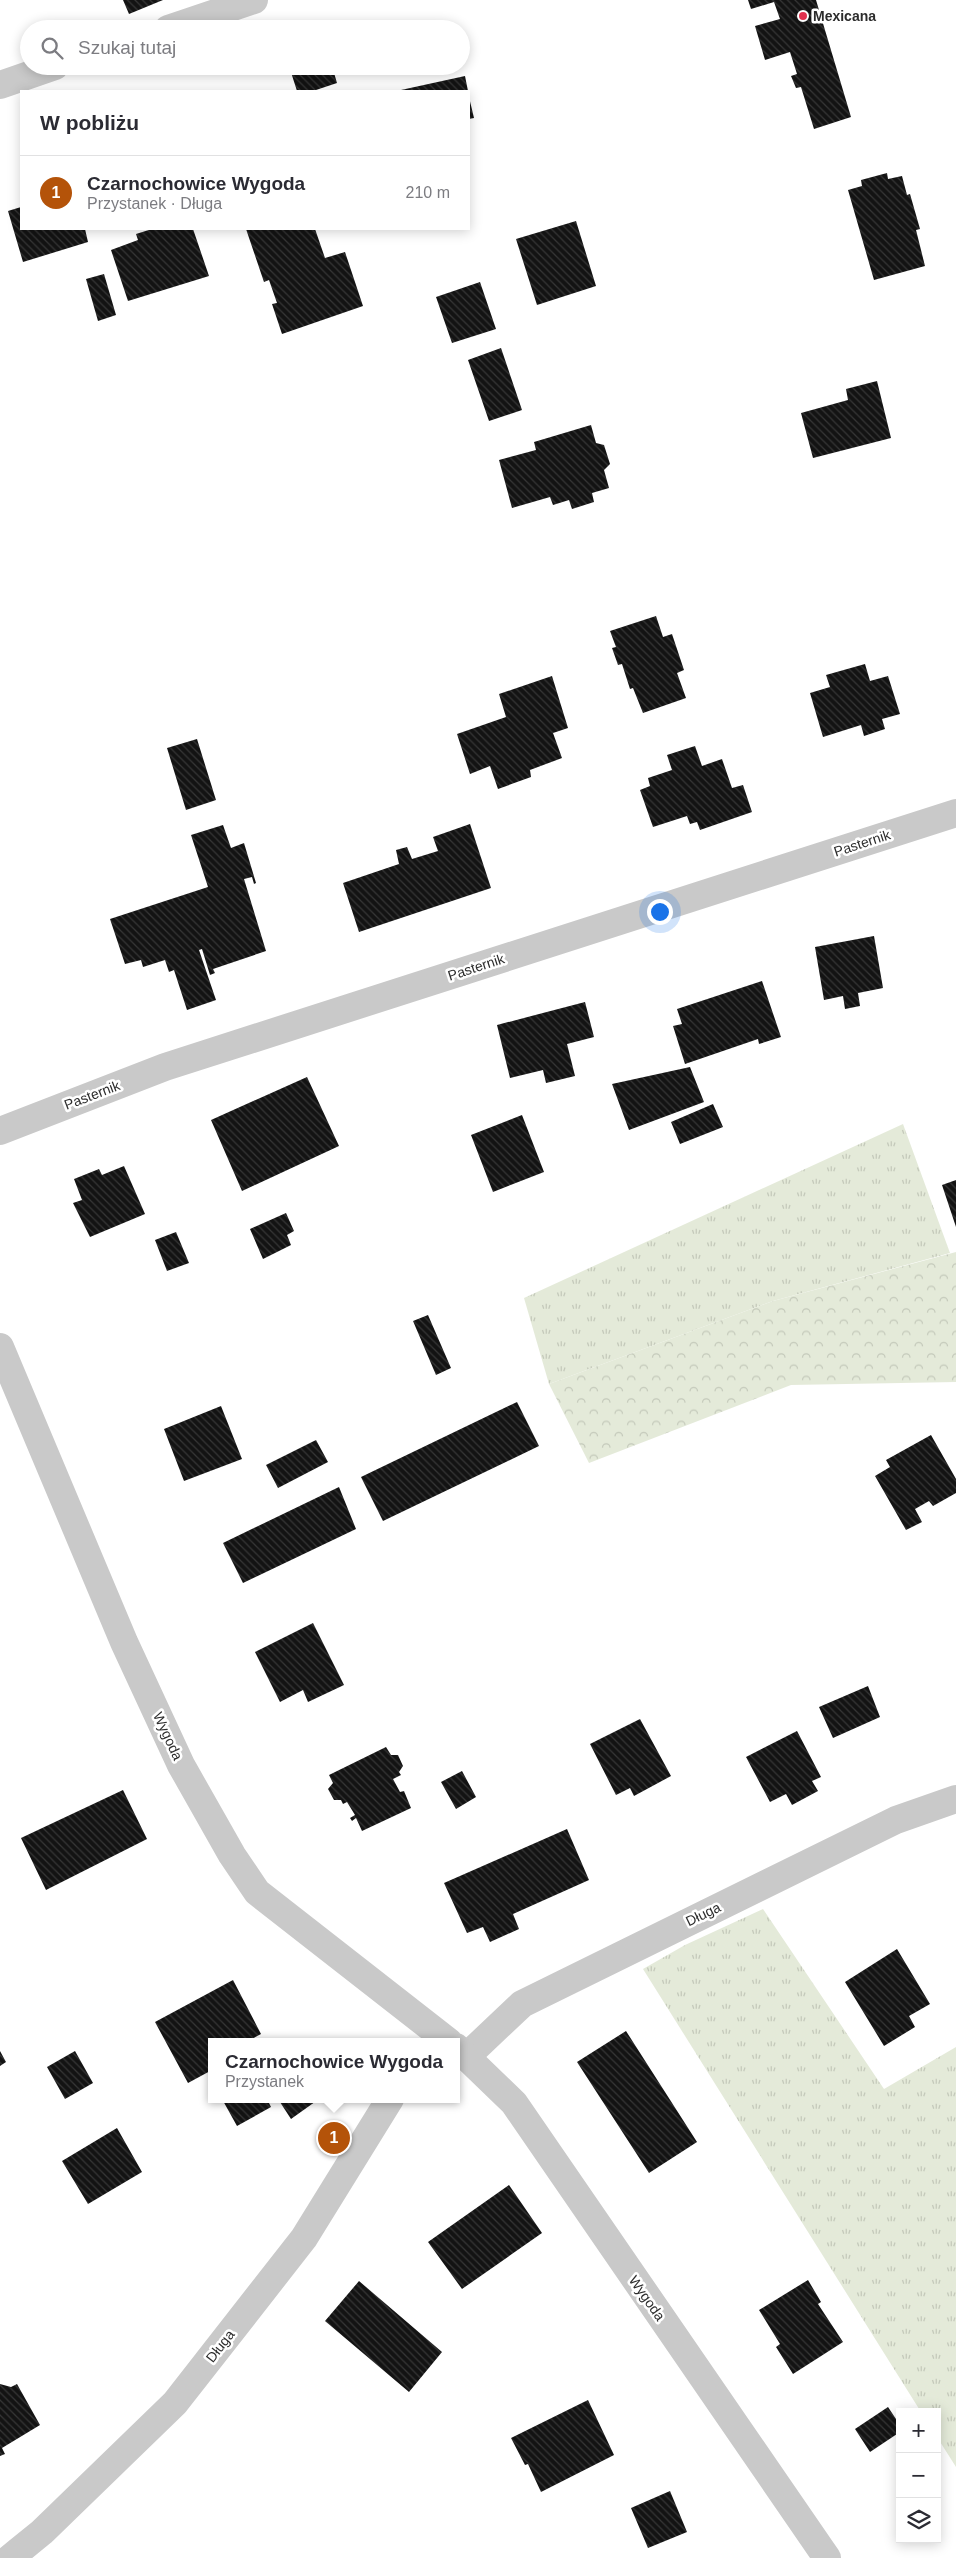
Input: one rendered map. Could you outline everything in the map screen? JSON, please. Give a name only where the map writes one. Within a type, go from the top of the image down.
[{"type":"street","points":[[195,20],[254,0]]},
{"type":"street","points":[[0,85],[29,75]]},
{"type":"street","name":"Pasternik","points":[[0,1131],[165,1067],[956,813]]},
{"type":"street","name":"Wygoda","points":[[0,1348],[128,1650],[181,1765],[232,1855],[257,1892],[440,2038]]},
{"type":"street","name":"Długa","points":[[459,2038],[522,2004],[896,1820],[956,1799]]},
{"type":"street","name":"Wygoda","points":[[460,2055],[514,2103],[827,2558]]},
{"type":"street","name":"Długa","points":[[10,2558],[42,2532],[175,2403],[304,2238],[388,2103]]},
{"type":"green space","points":[[903,1124],[950,1253],[773,1301],[549,1384],[524,1298]]},
{"type":"green space","points":[[956,1252],[956,1382],[791,1385],[589,1463],[549,1384],[773,1301]]},
{"type":"green space","points":[[763,1909],[884,2089],[956,2047],[956,2467],[941,2443],[941,2408],[918,2408],[643,1969],[685,1945]]},
{"type":"building","points":[[123,0],[163,0],[129,14]]},
{"type":"building","points":[[748,0],[816,0],[851,117],[814,129],[801,87],[796,88],[791,76],[797,74],[790,52],[765,60],[755,26],[780,19],[774,2],[751,9]]},
{"type":"building","points":[[292,75],[335,75],[337,83],[316,90],[297,90]]},
{"type":"building","points":[[465,76],[468,90],[401,90]]},
{"type":"building","points":[[470,101],[474,118],[470,119]]},
{"type":"building","points":[[887,173],[888,179],[902,176],[907,195],[910,194],[920,229],[916,230],[925,266],[874,280],[848,190],[862,186],[861,180]]},
{"type":"building","points":[[20,207],[20,230],[85,230],[88,242],[23,262],[8,211]]},
{"type":"building","points":[[576,221],[596,286],[537,305],[516,239]]},
{"type":"building","points":[[149,230],[193,230],[209,276],[128,301],[111,250],[138,240],[136,234]]},
{"type":"building","points":[[246,230],[315,230],[325,258],[345,252],[363,306],[282,334],[272,304],[277,303],[269,280],[264,282]]},
{"type":"building","points":[[104,274],[116,315],[98,321],[86,279]]},
{"type":"building","points":[[480,282],[496,329],[452,343],[436,297]]},
{"type":"building","points":[[501,348],[522,410],[489,421],[468,360]]},
{"type":"building","points":[[877,381],[891,438],[813,458],[801,413],[848,400],[846,389]]},
{"type":"building","points":[[591,425],[596,443],[604,445],[610,464],[604,470],[609,488],[592,493],[594,502],[572,509],[569,500],[553,505],[550,497],[512,508],[499,460],[536,450],[534,442]]},
{"type":"building","points":[[656,616],[663,637],[672,634],[684,670],[677,673],[686,698],[643,713],[633,688],[630,689],[622,664],[618,665],[612,648],[616,647],[610,631]]},
{"type":"building","points":[[865,664],[870,681],[888,676],[900,714],[882,719],[885,729],[864,736],[861,725],[823,737],[810,693],[830,687],[826,675]]},
{"type":"building","points":[[552,676],[568,728],[553,733],[562,758],[530,770],[531,777],[498,789],[490,766],[470,774],[457,734],[506,717],[499,694]]},
{"type":"building","points":[[197,739],[216,800],[186,810],[167,748]]},
{"type":"building","points":[[695,746],[702,766],[722,759],[732,788],[743,785],[752,812],[700,830],[697,822],[690,824],[687,816],[653,827],[640,790],[650,786],[648,778],[672,770],[667,755]]},
{"type":"building","points":[[470,824],[491,888],[359,932],[343,883],[399,864],[396,850],[407,847],[412,859],[438,851],[433,837]]},
{"type":"building","points":[[223,825],[231,848],[244,843],[256,883],[254,884],[252,877],[244,879],[266,951],[213,969],[215,973],[210,975],[202,949],[199,950],[216,1000],[187,1010],[174,970],[169,972],[165,960],[143,967],[141,960],[125,964],[110,919],[208,887],[191,835]]},
{"type":"building","points":[[874,936],[883,988],[858,993],[860,1006],[845,1009],[843,996],[824,1000],[815,947]]},
{"type":"building","points":[[762,981],[781,1037],[759,1044],[758,1039],[685,1064],[673,1026],[682,1024],[677,1009]]},
{"type":"building","points":[[585,1002],[594,1037],[567,1044],[575,1076],[546,1083],[543,1070],[510,1078],[497,1025]]},
{"type":"building","points":[[690,1067],[704,1102],[629,1130],[612,1084]]},
{"type":"building","points":[[307,1077],[339,1146],[242,1191],[211,1120]]},
{"type":"building","points":[[713,1104],[723,1127],[680,1144],[671,1122]]},
{"type":"building","points":[[522,1115],[544,1172],[493,1192],[471,1135]]},
{"type":"building","points":[[124,1166],[145,1214],[90,1237],[73,1203],[82,1200],[74,1179],[99,1169],[102,1175]]},
{"type":"building","points":[[956,1180],[956,1227],[942,1185]]},
{"type":"building","points":[[286,1213],[294,1231],[287,1235],[291,1245],[263,1259],[250,1229]]},
{"type":"building","points":[[176,1232],[189,1263],[167,1271],[155,1240]]},
{"type":"building","points":[[428,1315],[451,1368],[436,1375],[413,1321]]},
{"type":"building","points":[[517,1402],[539,1446],[383,1521],[361,1477]]},
{"type":"building","points":[[221,1406],[242,1459],[184,1481],[164,1429]]},
{"type":"building","points":[[931,1435],[956,1479],[956,1493],[933,1506],[929,1501],[915,1509],[922,1522],[906,1530],[875,1476],[890,1467],[886,1460]]},
{"type":"building","points":[[316,1440],[328,1462],[278,1488],[266,1465]]},
{"type":"building","points":[[339,1487],[356,1529],[243,1583],[223,1543]]},
{"type":"building","points":[[313,1623],[344,1685],[308,1702],[303,1690],[280,1702],[255,1652]]},
{"type":"building","points":[[868,1686],[880,1717],[833,1738],[819,1707]]},
{"type":"building","points":[[640,1719],[671,1776],[634,1796],[630,1788],[616,1795],[590,1744]]},
{"type":"building","points":[[797,1731],[821,1777],[812,1781],[818,1791],[792,1805],[786,1794],[770,1802],[746,1757]]},
{"type":"building","points":[[386,1747],[391,1755],[398,1755],[403,1766],[399,1772],[401,1775],[393,1779],[400,1792],[404,1791],[411,1808],[362,1831],[356,1818],[352,1821],[350,1818],[355,1815],[347,1802],[343,1804],[341,1800],[334,1800],[328,1789],[333,1783],[329,1775]]},
{"type":"building","points":[[462,1771],[476,1797],[456,1809],[441,1782]]},
{"type":"building","points":[[123,1790],[147,1839],[46,1890],[21,1838]]},
{"type":"building","points":[[567,1829],[589,1880],[513,1914],[519,1929],[490,1942],[483,1927],[467,1933],[444,1883]]},
{"type":"building","points":[[897,1949],[930,2004],[909,2016],[915,2027],[884,2046],[845,1982]]},
{"type":"building","points":[[233,1980],[261,2034],[254,2038],[208,2038],[208,2072],[188,2083],[155,2022]]},
{"type":"building","points":[[626,2031],[697,2142],[649,2173],[577,2062]]},
{"type":"building","points":[[0,2051],[6,2062],[0,2066]]},
{"type":"building","points":[[75,2051],[93,2083],[65,2099],[47,2067]]},
{"type":"building","points":[[224,2103],[269,2103],[271,2107],[237,2126]]},
{"type":"building","points":[[281,2103],[313,2103],[291,2119]]},
{"type":"building","points":[[117,2128],[142,2172],[88,2204],[62,2161]]},
{"type":"building","points":[[509,2185],[542,2233],[462,2289],[428,2242]]},
{"type":"building","points":[[808,2280],[821,2302],[818,2304],[843,2342],[793,2374],[776,2347],[780,2344],[759,2310]]},
{"type":"building","points":[[359,2281],[442,2352],[409,2392],[325,2321]]},
{"type":"building","points":[[0,2384],[11,2387],[17,2384],[40,2425],[2,2448],[5,2454],[0,2456]]},
{"type":"building","points":[[588,2400],[614,2455],[541,2492],[528,2464],[525,2465],[511,2438]]},
{"type":"building","points":[[888,2407],[896,2419],[896,2435],[870,2452],[855,2429]]},
{"type":"building","points":[[670,2491],[687,2532],[648,2548],[631,2508]]},
{"type":"place","name":"Mexicana","points":[[803,16]]},
{"type":"place","name":"Czarnochowice Wygoda","points":[[334,2138]]}]
